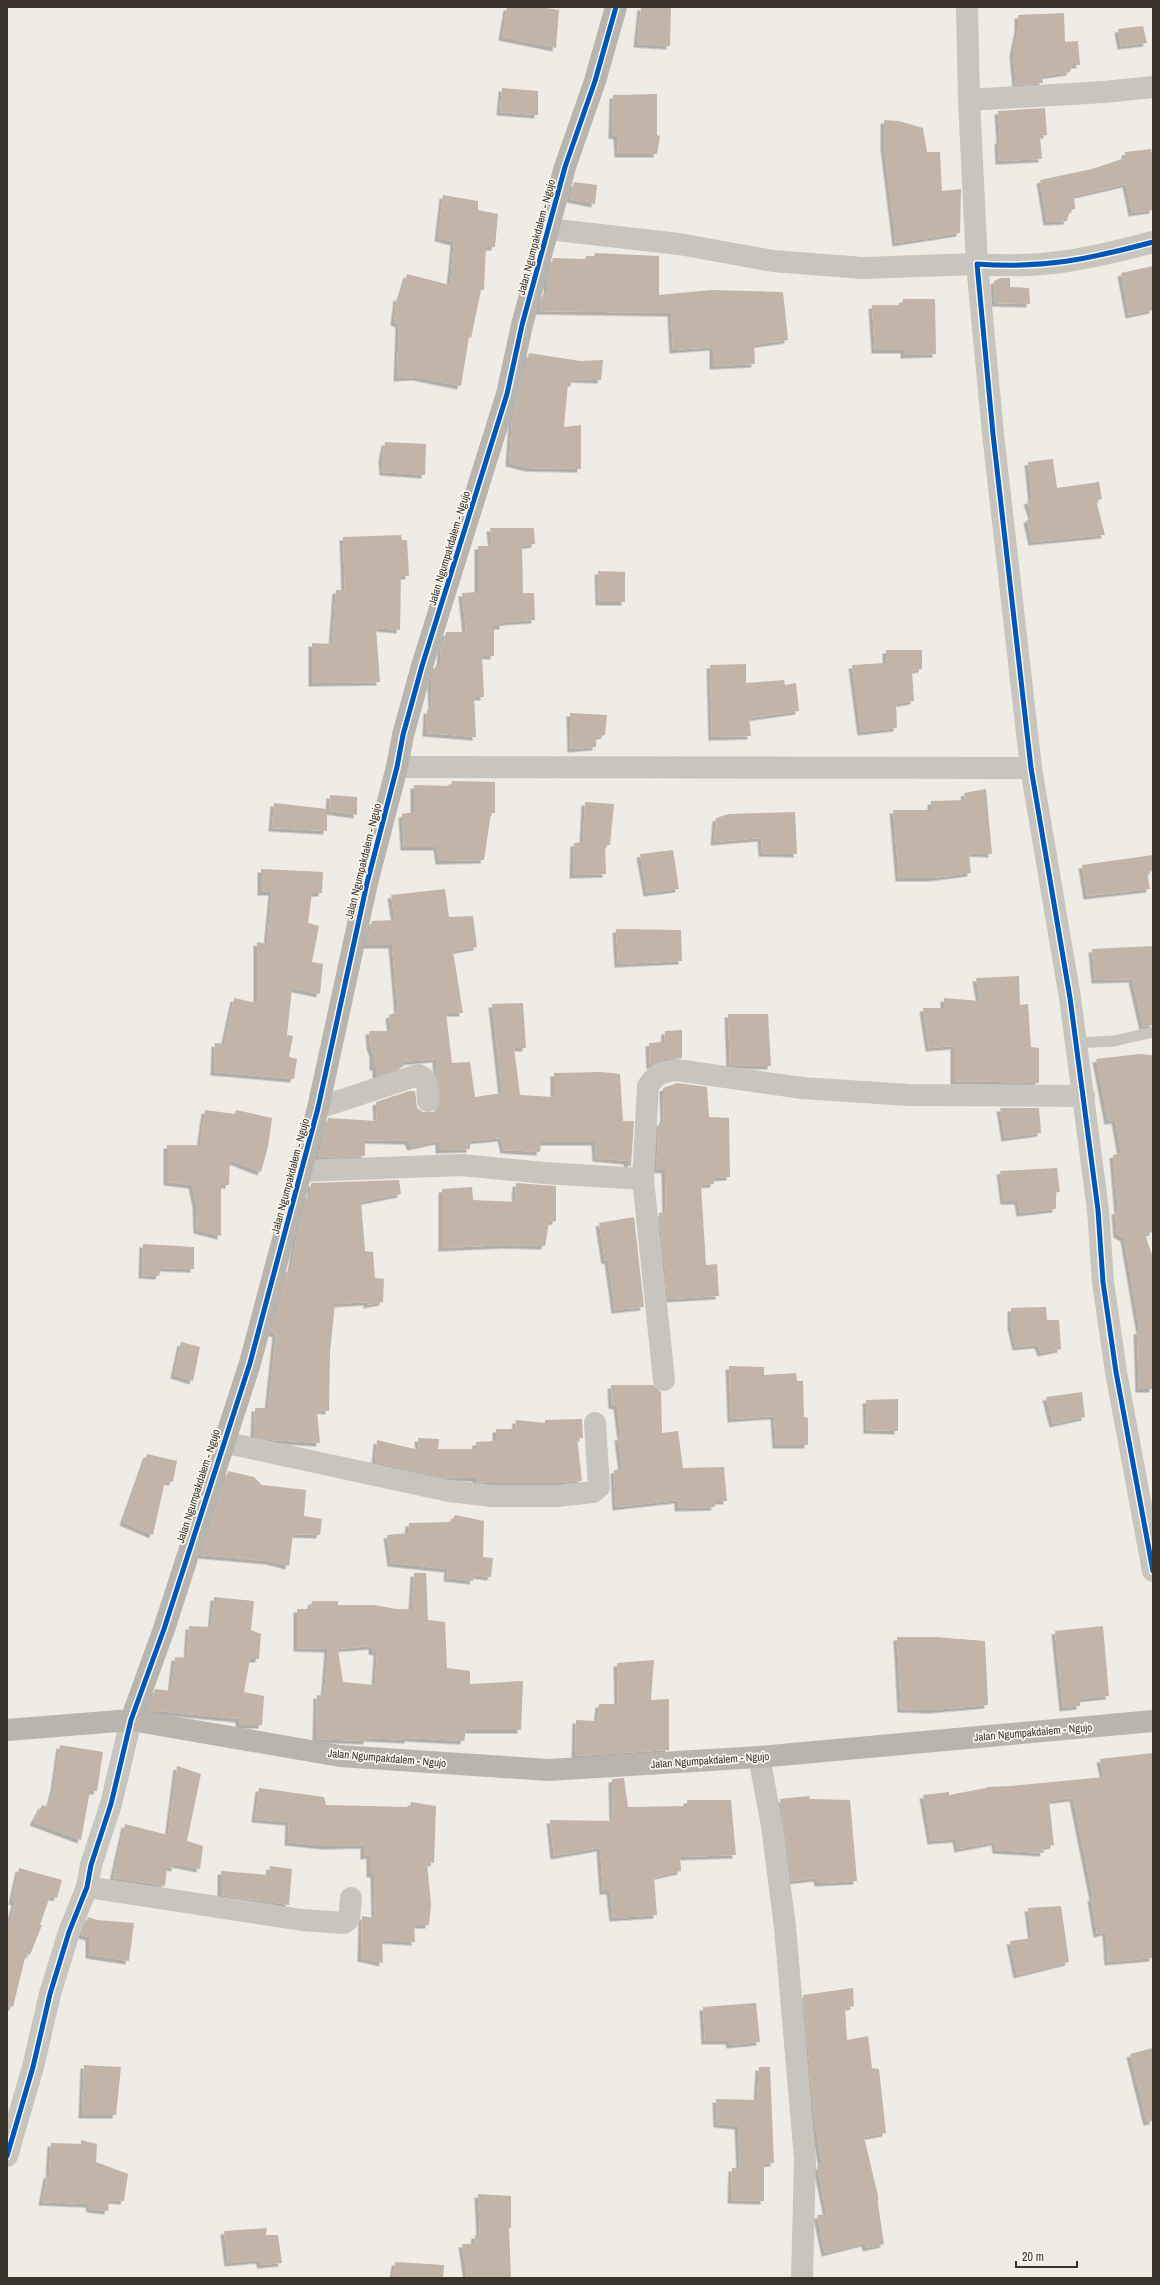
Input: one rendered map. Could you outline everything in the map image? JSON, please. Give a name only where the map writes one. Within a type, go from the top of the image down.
[{"type":"street","name":"Jalan Ngumpakdalem - Ngujo","points":[[616,7],[595,81],[565,167],[522,325],[506,394],[422,666],[403,735],[397,767],[367,883],[318,1108],[250,1363],[223,1442],[164,1629],[131,1720],[340,1756],[548,1770],[759,1757],[1153,1721]]},
{"type":"street","points":[[967,7],[969,100],[977,264],[991,418],[1031,768],[1084,1096],[1098,1210],[1104,1282],[1115,1365],[1153,1571]]},
{"type":"street","points":[[969,100],[1104,92],[1153,87]]},
{"type":"street","points":[[548,229],[679,244],[773,260],[863,268],[977,264],[1009,266],[1053,264],[1099,257],[1153,242]]},
{"type":"street","points":[[397,767],[1031,768]]},
{"type":"street","points":[[664,1380],[643,1179],[648,1086],[654,1077],[664,1071],[677,1070],[802,1088],[909,1095],[1084,1096]]},
{"type":"street","points":[[318,1108],[418,1076],[423,1077],[427,1081],[428,1101]]},
{"type":"street","points":[[301,1171],[462,1165],[544,1173],[643,1179]]},
{"type":"street","points":[[223,1442],[448,1491],[492,1496],[557,1496],[593,1492],[598,1487],[595,1423]]},
{"type":"street","points":[[7,1730],[131,1720],[111,1804],[91,1865],[87,1888],[62,1952],[50,1994],[33,2067],[7,2156]]},
{"type":"street","points":[[759,1757],[772,1826],[785,1927],[805,2159],[802,2278]]},
{"type":"street","points":[[87,1888],[302,1920],[344,1923],[349,1919],[351,1898]]},
{"type":"lane","points":[[1076,1043],[1114,1041],[1153,1032]]},
{"type":"building","points":[[507,7],[540,7],[559,10],[556,48],[502,37]]},
{"type":"building","points":[[641,7],[671,7],[670,46],[637,44]]},
{"type":"building","points":[[1064,13],[1065,42],[1078,41],[1080,65],[1072,65],[1070,72],[1042,76],[1043,83],[1016,85],[1013,53],[1018,29],[1018,15]]},
{"type":"building","points":[[1143,26],[1147,43],[1121,46],[1118,29]]},
{"type":"building","points":[[502,88],[538,91],[538,115],[500,112]]},
{"type":"building","points":[[657,94],[657,135],[660,136],[657,154],[618,154],[617,136],[612,135],[613,95]]},
{"type":"building","points":[[1045,108],[1047,135],[1040,136],[1042,159],[999,161],[998,141],[1000,140],[998,111]]},
{"type":"building","points":[[884,120],[899,121],[923,128],[927,152],[940,152],[942,191],[961,189],[960,233],[896,243],[884,146]]},
{"type":"building","points":[[1151,149],[1153,159],[1153,210],[1132,213],[1126,184],[1074,196],[1075,209],[1070,210],[1067,221],[1047,222],[1040,180],[1092,169],[1125,158],[1125,152]]},
{"type":"building","points":[[574,182],[597,185],[595,204],[570,199]]},
{"type":"building","points":[[443,195],[478,201],[478,210],[498,214],[495,247],[486,247],[484,290],[481,290],[471,338],[469,337],[461,386],[416,377],[397,378],[399,324],[394,322],[397,297],[400,298],[407,274],[450,285],[454,242],[438,238]]},
{"type":"building","points":[[595,253],[659,256],[659,295],[711,290],[783,292],[788,340],[754,345],[755,364],[713,366],[713,347],[673,350],[671,313],[539,311],[543,294],[547,293],[547,280],[553,258],[585,259],[586,256],[594,256]]},
{"type":"building","points":[[1153,266],[1153,310],[1129,315],[1121,273]]},
{"type":"building","points":[[1001,278],[1010,278],[1010,287],[1029,288],[1030,304],[995,303],[994,281]]},
{"type":"building","points":[[903,299],[935,299],[936,354],[904,355],[904,350],[875,350],[872,305],[902,305]]},
{"type":"building","points":[[529,353],[580,361],[603,360],[601,380],[574,379],[574,383],[568,383],[564,427],[581,425],[581,469],[529,468],[509,463],[512,420]]},
{"type":"building","points":[[385,442],[426,444],[425,475],[383,472],[382,458]]},
{"type":"building","points":[[1053,459],[1057,488],[1099,482],[1102,499],[1096,500],[1105,535],[1032,542],[1027,520],[1032,516],[1027,501],[1032,500],[1028,462]]},
{"type":"building","points":[[490,528],[534,528],[535,544],[522,546],[523,593],[534,593],[535,620],[503,622],[503,626],[494,626],[494,656],[482,656],[484,697],[474,697],[476,737],[426,733],[427,710],[432,710],[431,681],[434,670],[436,665],[440,665],[441,649],[446,632],[466,632],[462,593],[478,592],[478,546],[492,546]]},
{"type":"building","points":[[401,535],[402,540],[407,540],[409,576],[401,576],[400,630],[376,628],[380,682],[312,683],[312,643],[332,644],[336,590],[345,590],[343,537]]},
{"type":"building","points":[[598,571],[625,572],[625,602],[599,602]]},
{"type":"building","points":[[886,650],[922,650],[922,669],[912,671],[914,701],[896,704],[897,728],[861,732],[852,665],[886,663]]},
{"type":"building","points":[[746,664],[746,683],[784,680],[785,685],[796,683],[799,711],[749,718],[751,736],[712,737],[710,665]]},
{"type":"building","points":[[570,713],[607,715],[605,735],[596,737],[596,747],[571,749]]},
{"type":"building","points":[[452,781],[495,782],[495,813],[491,813],[484,860],[439,861],[437,847],[404,847],[402,814],[414,812],[414,785],[451,786]]},
{"type":"building","points":[[986,789],[992,854],[969,853],[971,873],[933,878],[899,878],[893,810],[931,810],[931,801],[965,800],[964,793]]},
{"type":"building","points":[[330,795],[357,797],[357,815],[329,811]]},
{"type":"building","points":[[585,802],[614,804],[610,845],[605,845],[606,874],[573,875],[574,843],[583,842]]},
{"type":"building","points":[[274,803],[327,809],[327,831],[272,828]]},
{"type":"building","points":[[795,812],[797,854],[762,853],[761,838],[714,842],[716,818],[729,814]]},
{"type":"building","points":[[673,850],[679,889],[647,893],[640,854]]},
{"type":"building","points":[[1153,855],[1153,871],[1147,872],[1150,889],[1087,896],[1082,865]]},
{"type":"building","points":[[261,869],[323,872],[322,893],[312,893],[308,923],[319,926],[312,962],[323,964],[320,994],[292,988],[287,1035],[293,1036],[289,1057],[297,1059],[294,1079],[214,1072],[215,1043],[224,1044],[234,998],[257,1003],[257,942],[267,944],[272,892],[261,892]]},
{"type":"building","points":[[445,889],[449,917],[473,916],[477,947],[453,951],[463,1013],[446,1013],[452,1063],[470,1062],[475,1097],[502,1093],[492,1004],[523,1003],[526,1048],[514,1048],[520,1095],[554,1097],[554,1073],[601,1072],[620,1074],[623,1121],[634,1121],[631,1166],[627,1166],[627,1161],[596,1158],[595,1142],[541,1142],[540,1152],[504,1150],[501,1138],[470,1141],[470,1149],[439,1150],[439,1141],[411,1147],[408,1141],[365,1140],[365,1156],[318,1158],[328,1118],[377,1121],[376,1102],[409,1091],[415,1091],[417,1108],[423,1112],[435,1112],[439,1106],[440,1089],[436,1059],[403,1062],[403,1067],[376,1076],[376,1067],[373,1067],[373,1054],[370,1045],[369,1031],[391,1031],[389,1015],[398,1012],[392,945],[366,945],[372,921],[395,920],[391,895]]},
{"type":"building","points":[[616,929],[681,930],[682,961],[618,964]]},
{"type":"building","points":[[1153,946],[1153,1025],[1143,1027],[1132,979],[1095,980],[1092,949]]},
{"type":"building","points":[[1019,976],[1020,1005],[1028,1004],[1031,1047],[1039,1048],[1039,1083],[954,1081],[954,1046],[929,1048],[923,1008],[944,1008],[944,998],[980,1001],[976,978]]},
{"type":"building","points":[[728,1014],[768,1014],[771,1066],[730,1065]]},
{"type":"building","points":[[682,1030],[682,1058],[664,1059],[650,1066],[649,1043],[664,1042],[665,1031]]},
{"type":"building","points":[[1139,1054],[1153,1055],[1153,1232],[1145,1234],[1153,1258],[1153,1389],[1139,1389],[1137,1331],[1140,1331],[1124,1238],[1117,1234],[1115,1211],[1118,1211],[1113,1155],[1121,1153],[1115,1120],[1108,1121],[1096,1059]]},
{"type":"building","points":[[677,1083],[707,1087],[709,1117],[729,1118],[730,1177],[714,1178],[714,1184],[701,1185],[706,1265],[717,1264],[719,1296],[668,1299],[659,1213],[666,1212],[665,1170],[656,1169],[659,1122],[664,1122],[663,1088]]},
{"type":"building","points":[[1000,1108],[1039,1108],[1041,1133],[1005,1138]]},
{"type":"building","points":[[205,1110],[235,1114],[236,1110],[272,1118],[268,1147],[261,1172],[230,1160],[229,1185],[221,1185],[221,1236],[197,1230],[196,1203],[192,1185],[167,1182],[167,1145],[200,1145]]},
{"type":"building","points":[[1057,1168],[1060,1192],[1056,1192],[1056,1209],[1020,1213],[1018,1201],[1004,1201],[1000,1171]]},
{"type":"building","points":[[399,1180],[401,1194],[361,1202],[365,1251],[373,1252],[375,1278],[384,1279],[383,1302],[367,1305],[367,1302],[335,1304],[330,1352],[329,1411],[317,1410],[320,1443],[272,1440],[254,1436],[255,1408],[268,1408],[276,1334],[271,1332],[288,1269],[291,1269],[297,1234],[308,1194],[310,1194],[311,1183]]},
{"type":"building","points":[[516,1183],[556,1186],[556,1221],[549,1222],[545,1246],[506,1245],[442,1248],[442,1189],[472,1187],[473,1200],[515,1202]]},
{"type":"building","points":[[634,1217],[644,1307],[615,1310],[608,1260],[605,1261],[599,1223]]},
{"type":"building","points":[[143,1244],[194,1247],[194,1269],[161,1268],[159,1276],[142,1275]]},
{"type":"building","points":[[1046,1307],[1047,1320],[1059,1320],[1061,1349],[1041,1353],[1038,1345],[1016,1347],[1011,1326],[1011,1308]]},
{"type":"building","points":[[181,1342],[200,1347],[193,1381],[174,1375]]},
{"type":"building","points":[[729,1366],[764,1367],[764,1375],[796,1373],[797,1381],[803,1381],[804,1417],[808,1418],[808,1445],[776,1445],[774,1416],[731,1419]]},
{"type":"building","points":[[611,1385],[653,1385],[661,1392],[662,1433],[678,1431],[683,1468],[724,1467],[727,1501],[714,1501],[715,1507],[678,1508],[678,1500],[616,1507],[614,1470],[622,1469],[618,1437],[621,1437],[617,1406],[612,1405]]},
{"type":"building","points":[[1082,1392],[1085,1417],[1053,1424],[1046,1397]]},
{"type":"building","points":[[898,1399],[898,1431],[867,1430],[866,1400]]},
{"type":"building","points":[[582,1419],[583,1438],[577,1438],[582,1481],[556,1483],[476,1482],[476,1478],[441,1477],[375,1462],[377,1440],[419,1450],[418,1438],[439,1439],[438,1449],[476,1449],[476,1442],[496,1441],[496,1429],[515,1429],[516,1420],[545,1423],[545,1420]]},
{"type":"building","points":[[147,1454],[177,1461],[173,1482],[165,1481],[153,1535],[123,1522]]},
{"type":"building","points":[[228,1471],[254,1477],[262,1485],[306,1490],[304,1516],[322,1519],[320,1535],[293,1534],[289,1566],[269,1561],[201,1555]]},
{"type":"building","points":[[455,1515],[484,1521],[483,1557],[493,1558],[491,1577],[474,1575],[473,1581],[447,1578],[448,1569],[391,1563],[387,1535],[408,1533],[409,1523],[451,1522]]},
{"type":"building","points":[[414,1573],[426,1573],[428,1620],[445,1622],[447,1668],[470,1671],[470,1684],[523,1681],[521,1730],[466,1730],[464,1741],[408,1738],[408,1740],[367,1738],[367,1741],[316,1739],[317,1695],[324,1696],[328,1649],[297,1648],[297,1609],[310,1609],[312,1601],[338,1601],[338,1605],[374,1605],[396,1609],[412,1609]],"holes":[[[372,1646],[372,1651],[377,1652],[375,1685],[343,1682],[338,1649]]]},
{"type":"building","points":[[214,1597],[254,1601],[251,1630],[261,1634],[259,1659],[250,1659],[244,1692],[264,1696],[262,1725],[239,1725],[239,1719],[148,1710],[155,1689],[171,1691],[175,1657],[187,1658],[189,1626],[211,1627]]},
{"type":"building","points":[[1103,1626],[1109,1696],[1080,1699],[1080,1706],[1063,1708],[1055,1631]]},
{"type":"building","points":[[897,1637],[935,1637],[985,1641],[988,1705],[932,1710],[901,1709]]},
{"type":"building","points":[[654,1660],[651,1700],[669,1699],[669,1750],[575,1756],[576,1720],[597,1721],[599,1704],[618,1704],[617,1663]]},
{"type":"building","points":[[60,1745],[103,1752],[97,1791],[90,1791],[81,1840],[33,1822],[42,1805],[49,1807],[54,1787]]},
{"type":"building","points":[[1153,1753],[1153,1958],[1108,1962],[1106,1932],[1097,1934],[1091,1898],[1093,1897],[1073,1798],[1049,1801],[1054,1845],[1043,1847],[1044,1853],[996,1850],[995,1842],[958,1849],[956,1839],[931,1841],[923,1795],[949,1792],[949,1795],[986,1787],[1104,1777],[1100,1759]]},
{"type":"building","points":[[177,1766],[201,1774],[187,1841],[203,1846],[200,1869],[175,1864],[175,1868],[167,1867],[165,1886],[113,1878],[125,1824],[168,1835]]},
{"type":"building","points":[[624,1778],[628,1807],[687,1806],[687,1800],[731,1800],[736,1855],[680,1857],[681,1871],[654,1877],[657,1915],[613,1918],[610,1891],[603,1891],[600,1848],[554,1856],[550,1820],[613,1821],[612,1779]]},
{"type":"building","points":[[259,1788],[324,1797],[326,1805],[410,1807],[411,1802],[436,1806],[434,1863],[427,1862],[431,1905],[429,1925],[414,1925],[415,1942],[382,1940],[383,1963],[361,1958],[362,1916],[375,1918],[374,1874],[370,1874],[370,1855],[364,1856],[364,1845],[326,1846],[288,1842],[289,1822],[255,1819]]},
{"type":"building","points":[[809,1796],[810,1799],[850,1800],[857,1881],[818,1883],[817,1878],[792,1881],[780,1799]]},
{"type":"building","points":[[270,1866],[292,1869],[289,1905],[221,1895],[221,1871],[269,1875]]},
{"type":"building","points":[[19,1868],[62,1880],[57,1898],[50,1896],[40,1925],[42,1925],[30,1955],[26,1954],[13,2007],[7,2006],[7,1931],[15,1902],[12,1901]]},
{"type":"building","points":[[1061,1906],[1069,1962],[1017,1975],[1010,1941],[1032,1938],[1028,1908]]},
{"type":"building","points":[[88,1917],[97,1920],[134,1923],[129,1961],[89,1955],[89,1937],[81,1935]]},
{"type":"building","points":[[853,1988],[854,2006],[845,2008],[847,2040],[868,2036],[872,2068],[879,2069],[886,2133],[864,2137],[878,2196],[884,2244],[866,2248],[865,2243],[825,2253],[817,2215],[827,2214],[817,2166],[822,2165],[815,2124],[803,1995]]},
{"type":"building","points":[[756,2003],[760,2042],[730,2045],[729,2041],[705,2041],[703,2007]]},
{"type":"building","points":[[1153,2048],[1153,2121],[1147,2122],[1130,2054]]},
{"type":"building","points":[[84,2065],[121,2067],[116,2115],[82,2115]]},
{"type":"building","points":[[759,2067],[770,2067],[774,2163],[764,2164],[764,2201],[731,2200],[732,2168],[740,2168],[738,2126],[717,2124],[716,2099],[757,2100]]},
{"type":"building","points":[[81,2140],[97,2144],[96,2162],[128,2174],[124,2201],[109,2200],[108,2211],[90,2209],[89,2204],[42,2202],[47,2175],[49,2175],[51,2143],[81,2144]]},
{"type":"building","points":[[478,2194],[511,2196],[511,2228],[509,2228],[511,2278],[467,2278],[462,2244],[474,2244],[475,2235],[480,2235]]},
{"type":"building","points":[[267,2228],[266,2235],[278,2235],[282,2263],[261,2265],[259,2260],[228,2263],[224,2231]]},
{"type":"building","points":[[395,2262],[444,2265],[443,2278],[393,2278]]},
{"type":"cycle path","points":[[7,2156],[33,2067],[50,1994],[69,1932],[87,1887],[91,1865],[111,1804],[131,1720],[164,1629],[250,1363],[318,1108],[367,883],[397,767],[403,735],[422,666],[507,394],[522,325],[565,167],[595,81],[616,7]]},
{"type":"cycle path","points":[[1153,242],[1087,258],[1045,264],[977,264],[993,434],[1031,768],[1070,998],[1098,1210],[1103,1282],[1116,1372],[1153,1571]]}]
